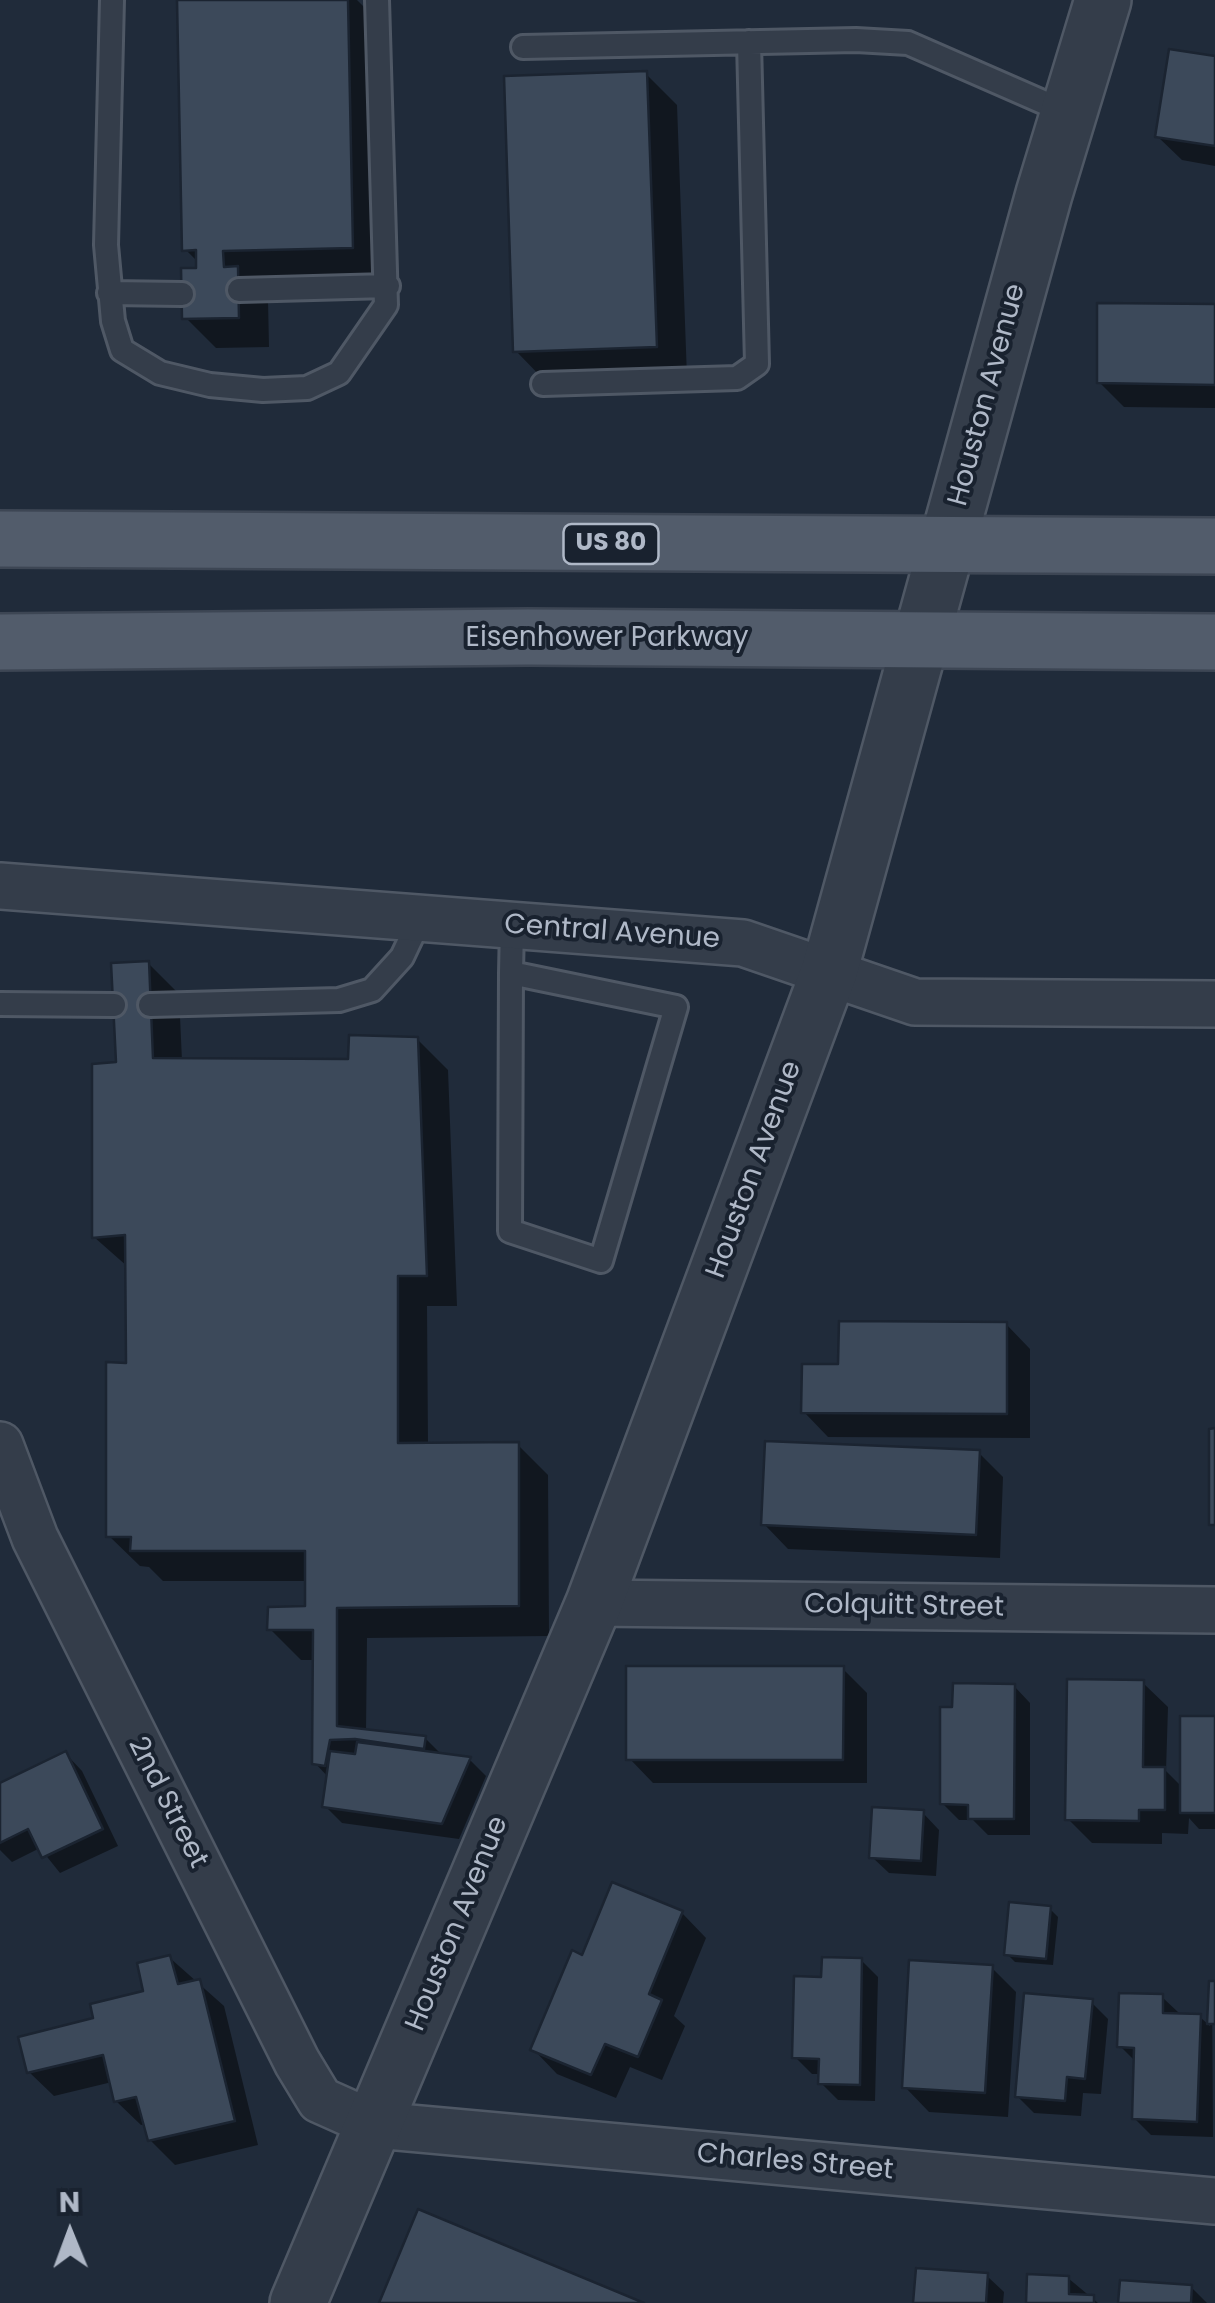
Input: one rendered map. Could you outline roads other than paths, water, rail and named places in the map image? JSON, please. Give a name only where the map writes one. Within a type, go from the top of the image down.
[{"type":"main road","name":"US 80","points":[[0,539],[1215,546]]},
{"type":"main road","name":"Eisenhower Parkway","points":[[0,642],[528,637],[1215,642]]},
{"type":"street","name":"Houston Avenue","points":[[298,2303],[594,1603],[829,972],[1068,113],[1103,0]]},
{"type":"street","name":"Central Avenue","points":[[0,886],[743,943],[915,1002],[1215,1004]]},
{"type":"street","name":"2nd Street","points":[[0,1445],[17,1540],[296,2062],[320,2100],[376,2125]]},
{"type":"street","name":"Colquitt Street","points":[[594,1603],[1215,1610]]},
{"type":"street","name":"Charles Street","points":[[376,2125],[1215,2202]]},
{"type":"lane","points":[[112,0],[109,294],[122,350],[160,372],[210,385],[263,390],[307,388],[339,374],[386,304],[377,0]]},
{"type":"lane","points":[[524,47],[856,40],[908,44],[1068,113]]},
{"type":"lane","points":[[543,384],[737,378],[757,364],[749,42]]},
{"type":"lane","points":[[238,290],[388,286]]},
{"type":"lane","points":[[109,294],[182,294]]},
{"type":"lane","points":[[150,1005],[339,1000],[372,990],[402,957],[421,917]]},
{"type":"lane","points":[[511,973],[676,1008],[602,1261],[510,1231],[511,973],[512,926]]},
{"type":"lane","points":[[0,1004],[114,1005]]}]
